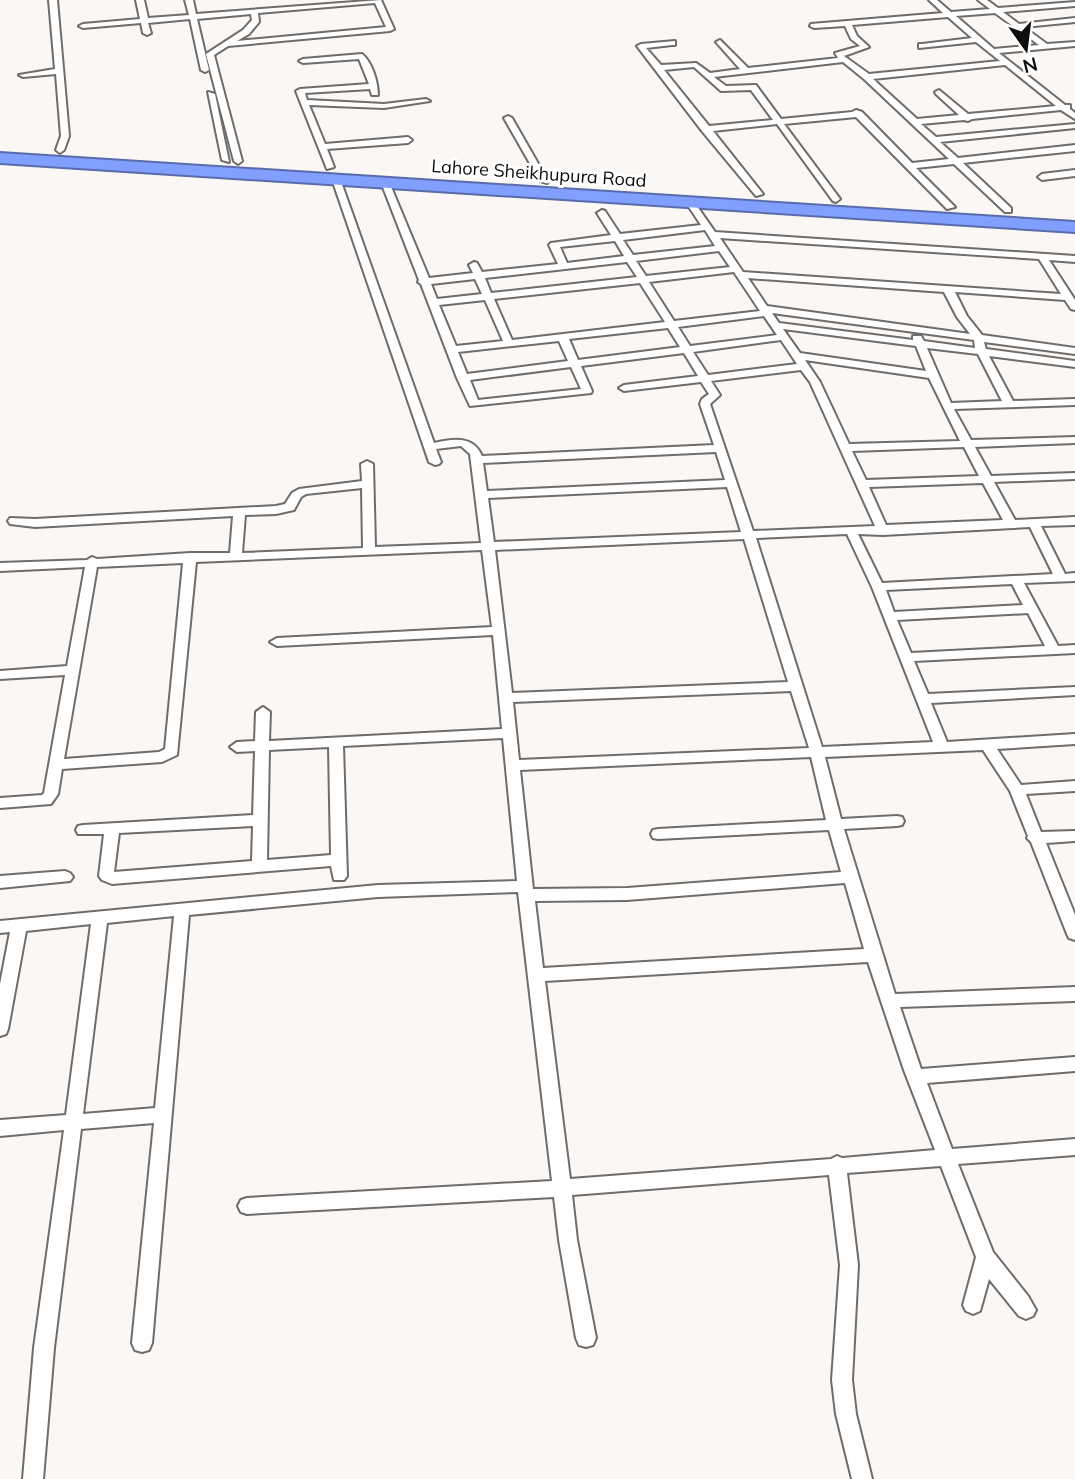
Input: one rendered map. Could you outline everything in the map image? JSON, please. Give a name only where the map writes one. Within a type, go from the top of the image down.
[{"type":"highway","name":"Lahore Sheikhupura Road","points":[[0,146],[232,161],[385,182],[1075,228]]},
{"type":"highway","name":"Lahore Sheikhupura Road","points":[[0,158],[544,181],[1075,214]]},
{"type":"street","points":[[53,0],[65,136],[60,150]]},
{"type":"street","points":[[140,0],[147,33]]},
{"type":"street","points":[[189,0],[232,161]]},
{"type":"street","points":[[933,0],[1007,64],[1075,117]]},
{"type":"street","points":[[982,0],[1045,47]]},
{"type":"street","points":[[83,26],[378,2],[390,29],[227,44]]},
{"type":"street","points":[[814,26],[1074,2]]},
{"type":"street","points":[[232,161],[210,56],[214,50],[250,28],[256,20],[250,13]]},
{"type":"street","points":[[201,53],[240,31],[250,13]]},
{"type":"street","points":[[1017,26],[1075,20]]},
{"type":"street","points":[[847,23],[865,47],[838,55],[867,77],[1008,210]]},
{"type":"street","points":[[922,46],[978,40]]},
{"type":"street","points":[[720,42],[746,71]]},
{"type":"street","points":[[672,43],[641,46],[705,130],[759,194]]},
{"type":"street","points":[[992,51],[1075,44]]},
{"type":"street","points":[[303,61],[362,56],[377,105]]},
{"type":"street","points":[[709,75],[844,60]]},
{"type":"street","points":[[867,77],[1007,64]]},
{"type":"street","points":[[657,68],[696,65],[724,89],[753,87],[836,200]]},
{"type":"street","points":[[23,75],[60,71]]},
{"type":"street","points":[[373,86],[302,90],[435,462]]},
{"type":"street","points":[[939,92],[989,139]]},
{"type":"street","points":[[305,102],[377,105],[426,101]]},
{"type":"street","points":[[914,122],[1075,107]]},
{"type":"street","points":[[705,130],[858,113],[950,207]]},
{"type":"street","points":[[508,118],[544,181]]},
{"type":"street","points":[[932,140],[989,139],[1075,126]]},
{"type":"street","points":[[323,147],[408,140]]},
{"type":"street","points":[[911,166],[957,162],[1004,152],[1075,148]]},
{"type":"street","points":[[1042,177],[1075,173]]},
{"type":"street","points":[[385,182],[473,403],[477,405],[586,391],[563,338]]},
{"type":"street","points":[[689,201],[815,382],[883,531]]},
{"type":"street","points":[[602,213],[715,395],[705,404],[817,752],[835,825],[874,955],[916,1077],[985,1257],[1026,1310]]},
{"type":"street","points":[[564,266],[554,245],[617,237],[710,231],[1075,259]]},
{"type":"street","points":[[424,282],[721,248]]},
{"type":"street","points":[[1042,257],[1075,307]]},
{"type":"street","points":[[474,265],[509,344]]},
{"type":"street","points":[[432,303],[642,279],[738,272],[1068,297]]},
{"type":"street","points":[[948,289],[962,317],[978,337],[981,351],[1009,404]]},
{"type":"street","points":[[452,350],[766,311],[915,328],[1075,351]]},
{"type":"street","points":[[774,325],[1075,364]]},
{"type":"street","points":[[915,328],[947,407],[1011,524]]},
{"type":"street","points":[[463,377],[783,337]]},
{"type":"street","points":[[624,388],[801,361],[932,375]]},
{"type":"street","points":[[947,407],[1075,401]]},
{"type":"street","points":[[844,448],[1075,440]]},
{"type":"street","points":[[430,447],[467,443],[473,448],[476,460],[499,631],[526,890],[562,1188],[586,1338]]},
{"type":"street","points":[[476,460],[721,448]]},
{"type":"street","points":[[367,464],[369,551]]},
{"type":"street","points":[[861,484],[1075,476]]},
{"type":"street","points":[[480,495],[732,483]]},
{"type":"street","points":[[13,521],[35,523],[286,508],[296,495],[311,489],[368,484]]},
{"type":"street","points":[[236,555],[239,512]]},
{"type":"street","points":[[0,567],[1075,521]]},
{"type":"street","points":[[878,587],[1068,578],[1034,523]]},
{"type":"street","points":[[851,531],[908,657],[942,747]]},
{"type":"street","points":[[56,765],[162,757],[172,752],[190,557]]},
{"type":"street","points":[[0,803],[48,799],[92,561]]},
{"type":"street","points":[[1016,580],[1054,650]]},
{"type":"street","points":[[890,616],[1032,609]]},
{"type":"street","points":[[277,642],[499,631]]},
{"type":"street","points":[[908,657],[1075,649]]},
{"type":"street","points":[[0,675],[73,670]]},
{"type":"street","points":[[506,698],[794,686]]},
{"type":"street","points":[[925,699],[1075,691]]},
{"type":"street","points":[[258,867],[263,712]]},
{"type":"street","points":[[237,747],[509,733]]},
{"type":"street","points":[[513,765],[1075,739]]},
{"type":"street","points":[[111,829],[106,870],[108,877],[258,867],[339,868],[336,742]]},
{"type":"street","points":[[987,745],[1017,790],[1034,838],[1070,908],[1075,934]]},
{"type":"street","points":[[1017,790],[1075,786]]},
{"type":"street","points":[[83,830],[259,820]]},
{"type":"street","points":[[658,834],[897,821]]},
{"type":"street","points":[[1034,838],[1075,836]]},
{"type":"street","points":[[0,882],[65,877]]},
{"type":"street","points":[[0,927],[378,891],[526,890],[627,894],[851,877]]},
{"type":"street","points":[[142,1343],[182,911]]},
{"type":"street","points":[[33,1479],[44,1348],[100,918]]},
{"type":"street","points":[[0,1030],[19,925]]},
{"type":"street","points":[[536,975],[874,955]]},
{"type":"street","points":[[890,1001],[1075,994]]},
{"type":"street","points":[[916,1077],[1075,1064]]},
{"type":"street","points":[[0,1128],[163,1115]]},
{"type":"street","points":[[247,1206],[562,1188],[1075,1147]]},
{"type":"street","points":[[837,1164],[849,1265],[842,1380],[846,1414],[862,1479]]},
{"type":"street","points":[[973,1305],[985,1257]]}]
